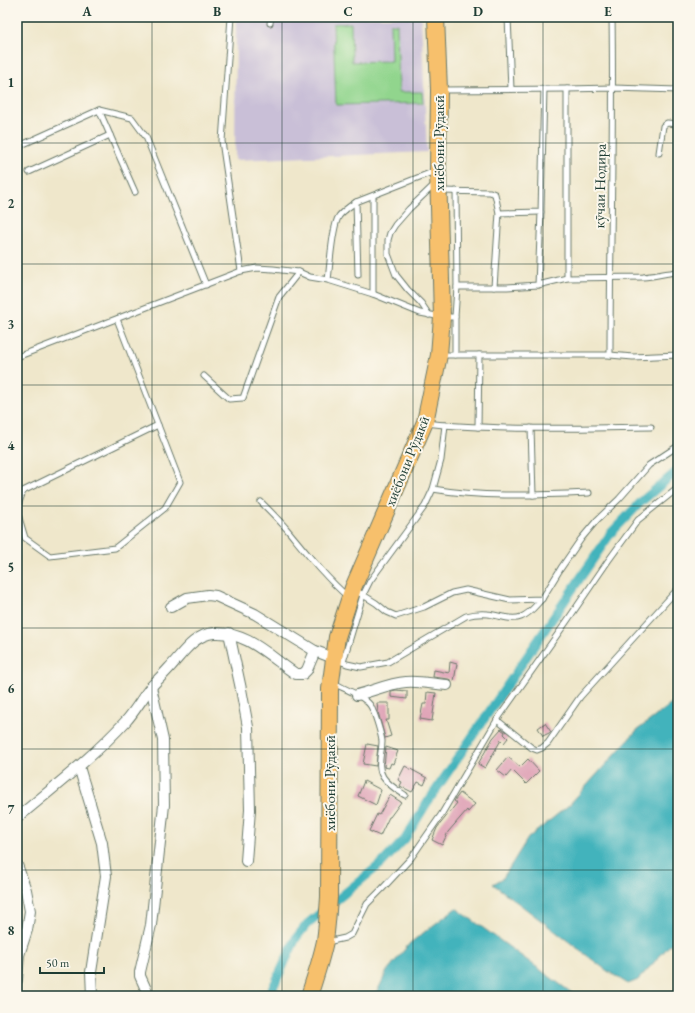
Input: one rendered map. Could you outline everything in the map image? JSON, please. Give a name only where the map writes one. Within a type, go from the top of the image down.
[{"type":"highway","name":"хиёбони Рӯдакӣ","points":[[309,996],[325,936],[329,897],[331,682],[339,660],[337,636],[425,422],[447,355],[442,316],[438,181],[439,90],[436,17]]},
{"type":"street","points":[[171,607],[187,598],[208,595],[216,596],[255,614],[315,651],[339,660]]},
{"type":"street","points":[[17,818],[79,767],[127,720],[151,687],[192,643],[203,635],[213,633],[229,633],[240,636],[296,674],[303,674],[307,670],[315,651]]},
{"type":"street","points":[[229,633],[248,727],[250,810],[246,861]]},
{"type":"street","points":[[358,695],[404,682],[422,682],[447,685]]},
{"type":"street","points":[[149,996],[140,976],[140,972],[151,925],[164,805],[163,740],[151,687]]},
{"type":"street","points":[[79,767],[102,843],[106,876],[91,972],[92,996]]},
{"type":"street","points":[[17,864],[26,890],[30,911],[27,930],[20,955],[17,980]]},
{"type":"lane","points":[[231,17],[222,141],[241,271]]},
{"type":"lane","points":[[270,23],[271,17]]},
{"type":"lane","points":[[508,17],[510,89]]},
{"type":"lane","name":"кӯчаи Нодира","points":[[610,355],[613,88],[612,17]]},
{"type":"lane","points":[[439,90],[613,88],[678,90]]},
{"type":"lane","points":[[538,285],[544,89]]},
{"type":"lane","points":[[567,89],[567,278]]},
{"type":"lane","points":[[17,147],[99,110],[132,118],[146,137],[206,285]]},
{"type":"lane","points":[[99,110],[135,192]]},
{"type":"lane","points":[[659,153],[663,126],[667,123],[678,124]]},
{"type":"lane","points":[[29,172],[110,136]]},
{"type":"lane","points":[[438,181],[394,225],[388,240],[388,254],[396,275],[408,290],[421,303],[442,316]]},
{"type":"lane","points":[[328,280],[336,220],[340,215],[356,202],[373,196],[438,181],[456,191],[490,192],[495,194],[499,213],[494,287]]},
{"type":"lane","points":[[442,316],[457,287],[456,191]]},
{"type":"lane","points":[[373,196],[373,294]]},
{"type":"lane","points":[[356,202],[358,275]]},
{"type":"lane","points":[[499,213],[541,212]]},
{"type":"lane","points":[[17,357],[241,271],[257,268],[298,272],[310,277],[328,280],[373,294],[420,313],[442,316]]},
{"type":"lane","points":[[204,376],[229,399],[243,398],[279,297],[298,272]]},
{"type":"lane","points":[[457,287],[507,287],[538,285],[567,278],[654,276],[678,272]]},
{"type":"lane","points":[[117,319],[158,425],[180,482],[165,508],[115,548],[50,556],[25,538],[17,510],[23,491],[158,425]]},
{"type":"lane","points":[[447,355],[610,355],[633,357],[678,355]]},
{"type":"lane","points":[[478,427],[479,355]]},
{"type":"lane","points":[[425,422],[478,427],[651,427]]},
{"type":"lane","points":[[355,594],[370,581],[425,506],[433,489],[441,460],[445,425]]},
{"type":"lane","points":[[531,428],[533,495]]},
{"type":"lane","points":[[339,660],[361,667],[388,662],[466,616],[479,613],[512,619],[521,618],[529,613],[542,598],[581,539],[597,520],[619,499],[649,465],[678,446]]},
{"type":"lane","points":[[325,936],[345,938],[352,934],[367,904],[411,858],[441,815],[496,720],[567,621],[608,560],[638,520],[678,488]]},
{"type":"lane","points":[[433,489],[452,492],[533,495],[589,493]]},
{"type":"lane","points":[[261,502],[284,526],[332,583],[396,616],[424,607],[452,593],[466,590],[510,600],[542,598]]},
{"type":"lane","points":[[496,720],[532,748],[537,750],[542,748],[548,743],[580,698],[675,592]]},
{"type":"lane","points":[[331,682],[358,695],[366,701],[373,710],[382,740],[380,771],[383,778],[389,785],[405,795]]},
{"type":"shaded area","points":[[236,17],[421,17],[427,152],[235,160]]},
{"type":"green space","points":[[351,23],[352,62],[391,61],[390,24],[397,24],[399,92],[422,92],[423,103],[336,105],[333,24]]},
{"type":"water","points":[[678,699],[678,936],[638,980],[628,984],[606,970],[493,884],[503,878],[528,838],[569,805],[636,731]]},
{"type":"water","points":[[456,908],[576,996],[375,996],[387,971],[410,943]]},
{"type":"building","points":[[450,662],[457,664],[454,681],[433,677],[434,670],[449,673]]},
{"type":"building","points":[[391,691],[407,691],[407,699],[391,697]]},
{"type":"building","points":[[427,692],[436,693],[432,721],[420,719],[423,704],[426,704]]},
{"type":"building","points":[[377,703],[389,703],[389,720],[386,720],[391,736],[385,738],[378,712]]},
{"type":"building","points":[[545,723],[551,732],[543,736],[538,728]]},
{"type":"building","points":[[501,729],[505,732],[504,734],[508,738],[504,743],[501,740],[485,768],[478,764],[493,738]]},
{"type":"building","points":[[367,744],[378,746],[376,766],[363,764]]},
{"type":"building","points":[[386,747],[398,751],[393,764],[391,763],[389,768],[384,767]]},
{"type":"building","points":[[508,757],[520,767],[528,759],[539,771],[526,784],[512,770],[506,777],[497,770]]},
{"type":"building","points":[[405,766],[427,778],[424,785],[418,782],[412,792],[400,786],[402,782],[398,780]]},
{"type":"building","points":[[364,781],[381,790],[376,805],[358,796]]},
{"type":"building","points":[[460,793],[475,804],[468,812],[467,810],[448,832],[442,845],[432,840],[437,828],[457,803],[454,801]]},
{"type":"building","points":[[390,795],[401,802],[389,817],[380,836],[369,831],[377,814],[379,815]]},
{"type":"waterway","points":[[269,996],[296,938],[307,924],[382,863],[405,839],[427,803],[611,533],[642,501],[677,471]]}]
